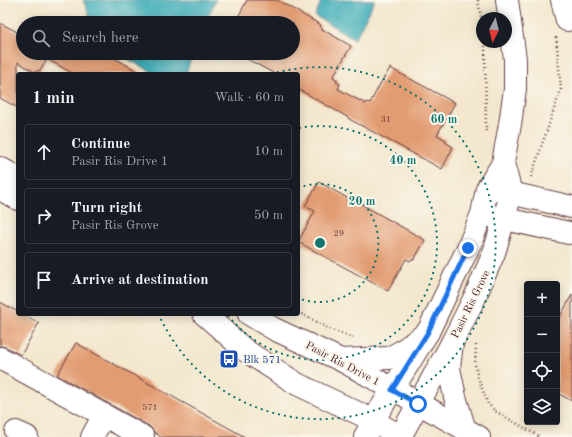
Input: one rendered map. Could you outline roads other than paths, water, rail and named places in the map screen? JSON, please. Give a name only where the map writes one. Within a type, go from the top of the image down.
[{"type":"street","name":"Pasir Ris Grove","points":[[369,429],[428,332],[468,248],[482,214],[488,189],[503,163],[515,89],[514,60],[507,0]]},
{"type":"street","name":"Pasir Ris Grove","points":[[401,437],[475,297],[494,253],[504,219],[518,194],[503,163]]},
{"type":"street","points":[[0,168],[16,177]]},
{"type":"street","points":[[0,189],[16,198]]},
{"type":"street","points":[[488,189],[572,206]]},
{"type":"street","points":[[482,214],[571,231]]},
{"type":"street","points":[[206,316],[246,351],[369,429],[401,437]]},
{"type":"street","name":"Pasir Ris Drive 1","points":[[252,316],[274,329],[341,360],[392,390],[472,433]]},
{"type":"street","points":[[341,360],[389,358],[402,351],[428,332]]},
{"type":"street","points":[[452,343],[449,368],[455,397],[472,433]]},
{"type":"street","points":[[0,358],[143,437]]},
{"type":"street","points":[[92,437],[104,415]]},
{"type":"water","points":[[83,0],[216,0],[208,16],[89,16]]},
{"type":"water","points":[[320,0],[375,0],[355,39],[315,16],[321,1]]},
{"type":"water","points":[[129,60],[191,60],[187,72],[152,72]]},
{"type":"place","name":"Blk 571","points":[[229,359]]}]
